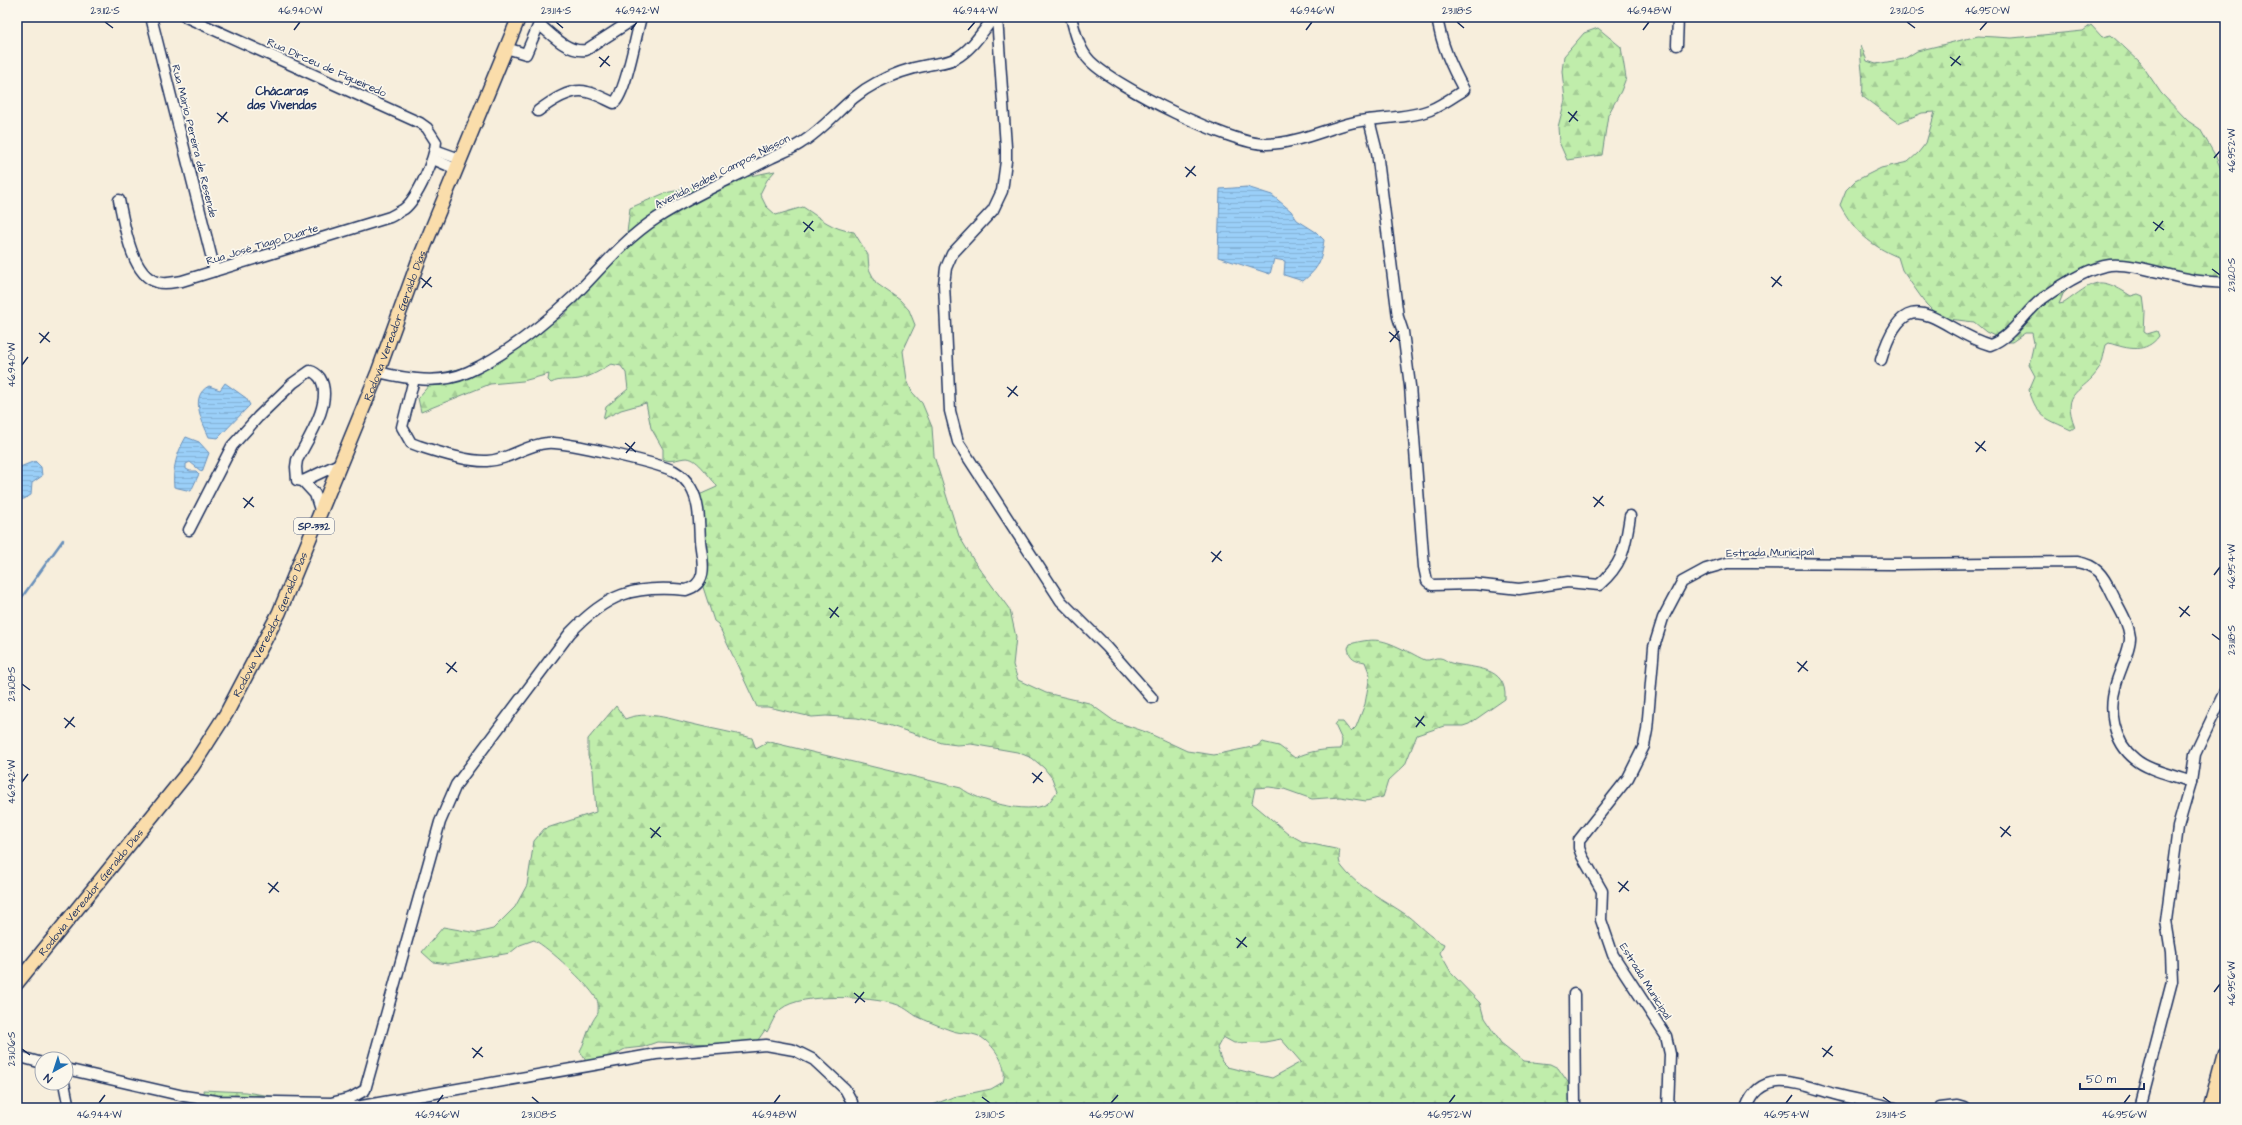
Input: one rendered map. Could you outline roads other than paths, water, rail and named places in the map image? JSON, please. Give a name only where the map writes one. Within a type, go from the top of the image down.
[{"type":"highway","points":[[2210,1108],[2225,1055]]},
{"type":"highway","points":[[2204,1108],[2209,1091],[2218,1078]]},
{"type":"main road","name":"Rodovia Vereador Geraldo Dias","points":[[17,984],[192,767],[226,714],[279,614],[320,510],[378,372],[418,262],[519,17]]},
{"type":"street","name":"Rua Mário Pereira de Resende","points":[[151,17],[215,270]]},
{"type":"street","name":"Rua Dirceu de Figueiredo","points":[[186,17],[420,123],[427,128],[436,142],[434,155]]},
{"type":"street","points":[[506,48],[526,54],[540,21],[567,46],[579,51],[586,50],[637,17]]},
{"type":"street","points":[[538,111],[556,99],[586,91],[614,103],[618,100],[641,17]]},
{"type":"street","name":"Avenida Isabel Campos Nilsson","points":[[378,372],[414,379],[435,380],[451,378],[466,373],[496,358],[531,333],[573,297],[632,238],[656,219],[699,194],[801,144],[821,128],[840,108],[876,83],[910,70],[945,63],[958,57],[974,42],[994,17]]},
{"type":"street","points":[[997,17],[1006,147],[1005,175],[1002,190],[993,210],[956,248],[946,268],[944,284],[945,330],[950,411],[958,442],[1061,601],[1107,647],[1152,698]]},
{"type":"street","points":[[1071,17],[1075,35],[1085,54],[1094,64],[1146,98],[1197,122],[1243,140],[1266,144],[1295,141],[1342,126],[1430,110],[1464,90],[1442,43],[1437,17]]},
{"type":"street","points":[[1677,45],[1678,17]]},
{"type":"street","points":[[1369,120],[1377,152],[1398,317],[1403,332],[1410,386],[1424,567],[1427,581],[1432,585],[1474,584],[1518,589],[1568,582],[1599,585],[1618,565],[1624,550],[1630,516]]},
{"type":"street","name":"Rua José Tiago Duarte","points":[[119,200],[131,252],[149,278],[165,283],[215,270],[390,217],[404,209],[412,200],[434,155]]},
{"type":"street","points":[[434,155],[458,164]]},
{"type":"street","points":[[1881,360],[1894,327],[1901,319],[1912,313],[1922,312],[1933,316],[1978,342],[1990,345],[2005,337],[2029,309],[2055,290],[2088,273],[2110,265],[2129,267],[2190,280],[2225,283]]},
{"type":"street","points":[[189,530],[232,446],[258,417],[293,383],[303,375],[313,371],[322,381],[325,393],[324,406],[297,460],[296,467],[298,480],[303,481],[315,494],[320,510]]},
{"type":"street","points":[[74,1071],[184,1096],[217,1101],[331,1103],[343,1101],[365,1090],[368,1084],[440,822],[456,785],[570,633],[587,616],[607,600],[629,591],[686,590],[695,588],[702,575],[697,501],[692,488],[684,478],[674,472],[570,444],[550,442],[534,444],[502,459],[485,461],[419,446],[411,443],[402,427],[414,379]]},
{"type":"street","points":[[303,481],[339,464]]},
{"type":"street","name":"Estrada Municipal","points":[[1668,1108],[1670,1054],[1666,1036],[1614,955],[1600,920],[1602,891],[1582,856],[1579,848],[1579,840],[1636,765],[1644,746],[1647,730],[1654,647],[1663,618],[1682,582],[1696,572],[1727,563],[1903,564],[2077,562],[2092,566],[2100,572],[2104,578],[2127,621],[2130,639],[2114,691],[2112,713],[2119,738],[2135,759],[2191,782]]},
{"type":"street","points":[[2139,1108],[2172,981],[2171,952],[2166,921],[2178,828],[2191,782],[2195,754],[2225,692]]},
{"type":"street","points":[[1574,994],[1575,1108]]},
{"type":"street","points":[[343,1101],[347,1107],[356,1107],[656,1054],[766,1045],[794,1050],[814,1060],[846,1089],[852,1102],[852,1108]]},
{"type":"street","points":[[17,1056],[34,1061]]},
{"type":"street","points":[[1746,1108],[1756,1090],[1771,1083],[1786,1082],[1795,1082],[1895,1108]]},
{"type":"street","points":[[66,1091],[69,1108]]},
{"type":"street","points":[[1940,1108],[1957,1106],[1964,1108]]},
{"type":"water","points":[[1247,187],[1272,195],[1291,211],[1297,220],[1316,232],[1324,240],[1319,263],[1313,272],[1303,281],[1284,275],[1285,261],[1274,259],[1270,274],[1218,257],[1220,189]]},
{"type":"water","points":[[225,383],[246,398],[250,405],[218,438],[209,437],[203,424],[198,402],[203,390],[209,386],[220,390]]},
{"type":"water","points":[[186,437],[199,442],[209,453],[202,472],[190,462],[186,464],[186,469],[196,471],[199,474],[191,491],[174,487],[176,461]]},
{"type":"water","points":[[35,461],[41,467],[42,476],[32,483],[31,495],[24,499],[17,500],[17,478],[20,467]]},
{"type":"waterway","points":[[17,604],[63,540]]},
{"type":"district","name":"Chácaras das Vivendas","points":[[282,98]]}]
